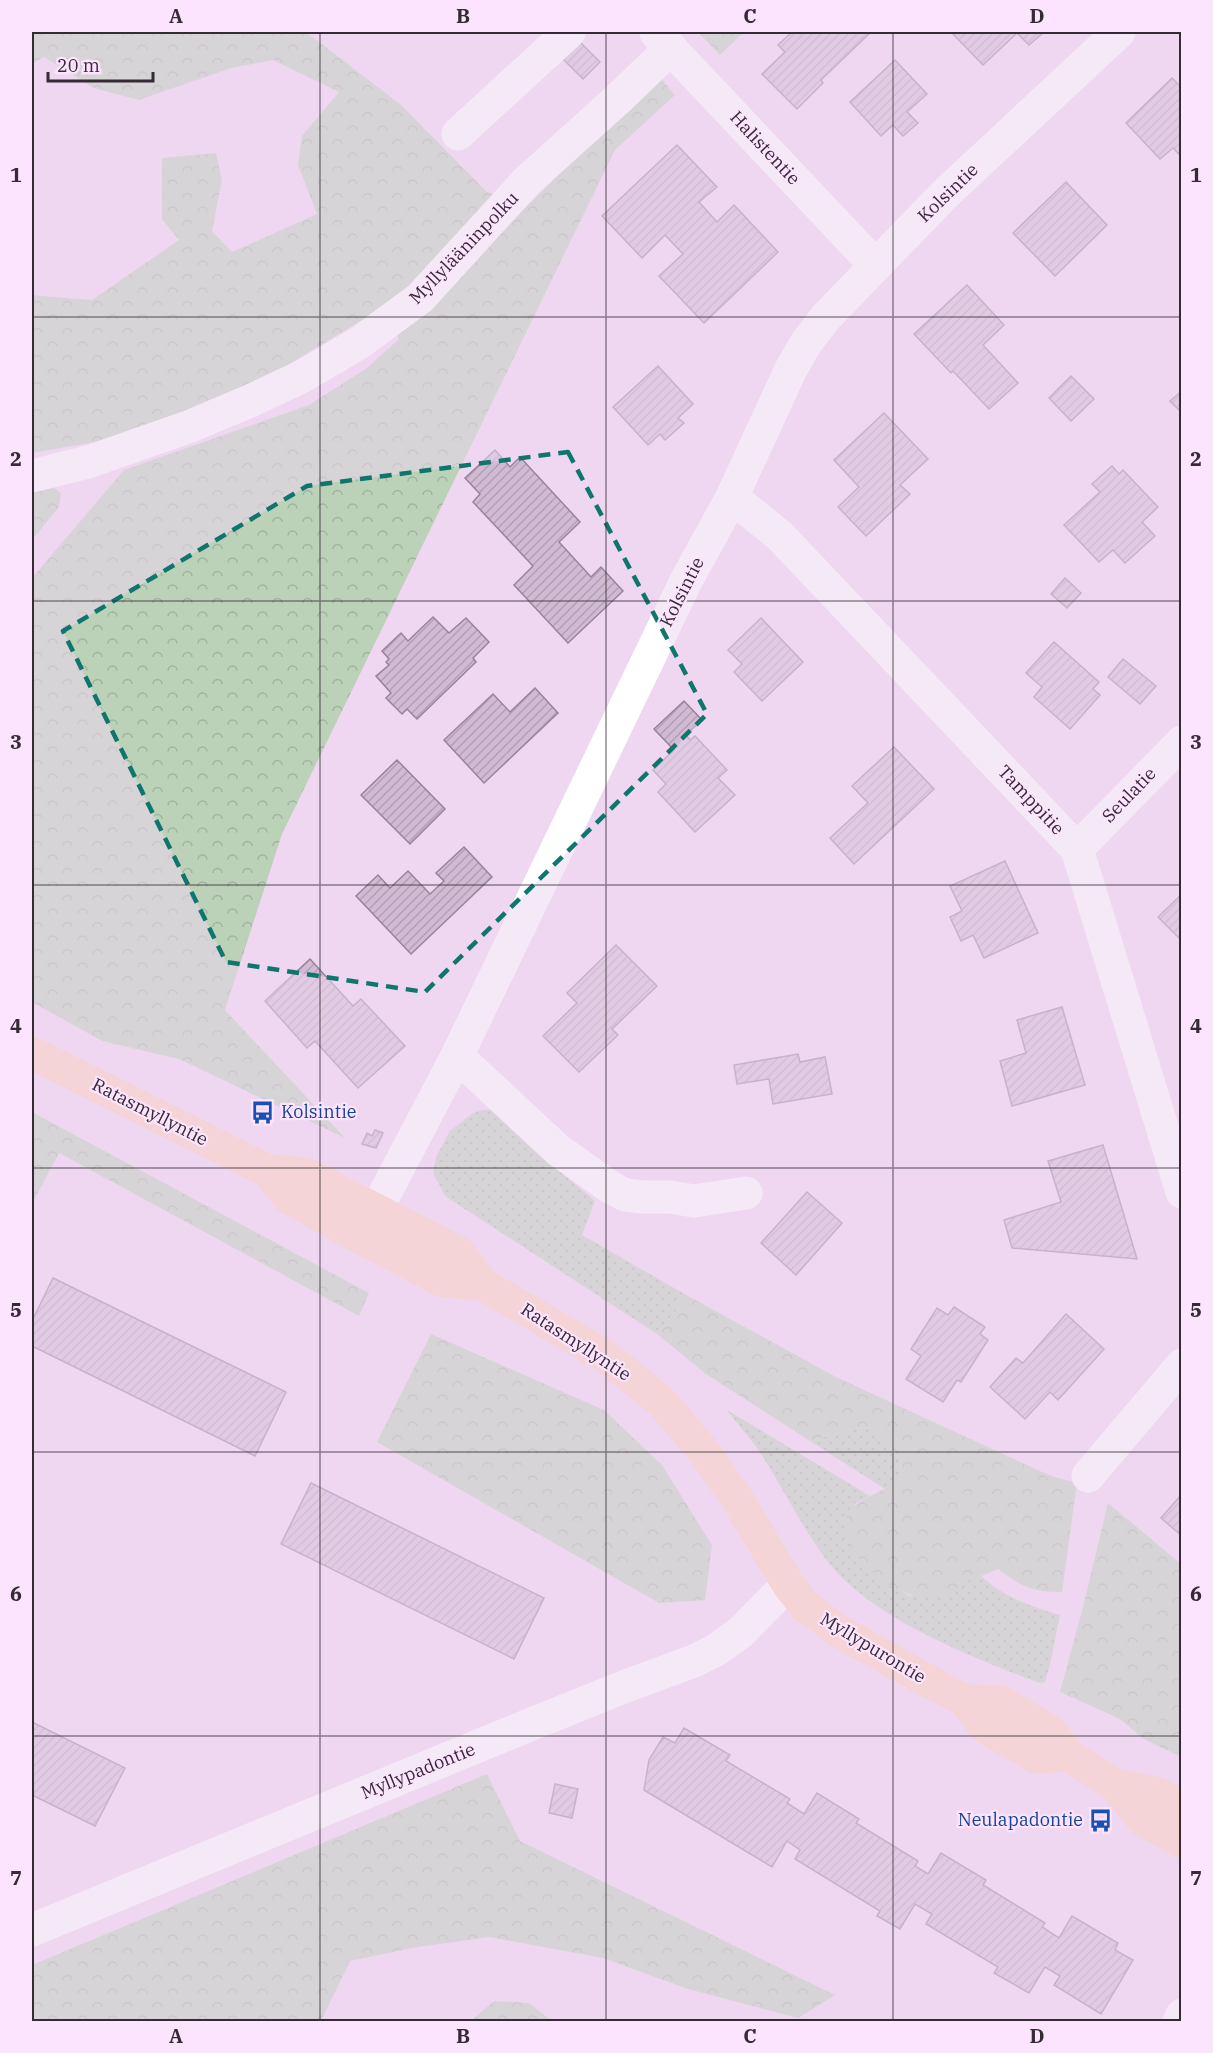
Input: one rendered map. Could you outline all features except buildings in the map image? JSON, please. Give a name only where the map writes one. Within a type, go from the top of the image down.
[{"type":"main road","name":"Ratasmyllyntie","points":[[32,1053],[268,1171],[288,1197],[369,1224],[444,1281],[482,1284],[605,1356],[662,1402],[708,1457],[739,1502],[788,1584]]},
{"type":"main road","name":"Myllypurontie","points":[[788,1584],[806,1607],[839,1631],[966,1701],[1001,1702],[1051,1732],[1068,1755],[1114,1784],[1143,1820],[1182,1842]]},
{"type":"main road","name":"Myllypurontie","points":[[1114,1784],[1158,1794],[1182,1807]]},
{"type":"street","points":[[458,134],[569,32]]},
{"type":"street","name":"Kolsintie","points":[[369,1224],[457,1056],[686,581],[732,497],[790,369],[806,343],[826,316],[945,195],[1119,32]]},
{"type":"street","name":"Halistentie","points":[[663,40],[875,265]]},
{"type":"street","name":"Myllylääninpolku","points":[[32,476],[88,462],[130,448],[250,401],[303,376],[359,343],[420,298],[527,181],[618,99],[663,40]]},
{"type":"street","name":"Tamppitie","points":[[732,497],[780,536],[1077,849],[1182,1192]]},
{"type":"street","name":"Seulatie","points":[[1077,849],[1182,742]]},
{"type":"street","points":[[457,1056],[558,1150],[625,1195],[670,1197],[694,1201],[746,1193]]},
{"type":"street","points":[[1088,1476],[1182,1365]]},
{"type":"street","name":"Myllypadontie","points":[[32,1930],[616,1690],[694,1661],[716,1650],[741,1632],[788,1584]]},
{"type":"street","points":[[1179,2022],[1182,2015]]},
{"type":"highlighted area","points":[[568,452],[707,714],[425,992],[226,962],[63,631],[307,486]]},
{"type":"green space","points":[[32,32],[306,32],[400,104],[487,192],[529,204],[659,76],[675,95],[615,150],[282,834],[225,1010],[345,1138],[179,1059],[102,1041],[32,1002],[32,578],[124,470],[309,405],[367,368],[399,339],[384,307],[246,390],[135,435],[32,453],[32,295],[92,300],[179,240],[162,219],[162,158],[216,153],[222,180],[212,231],[232,252],[317,214],[298,165],[302,136],[339,92],[273,60],[231,68],[139,100],[94,88],[44,57],[32,64]]},
{"type":"green space","points":[[698,32],[744,32],[720,55]]},
{"type":"green space","points":[[53,487],[61,493],[59,507],[32,540],[32,488]]},
{"type":"green space","points":[[492,1110],[595,1201],[582,1235],[688,1296],[657,1334],[445,1196],[433,1173],[436,1157],[450,1131],[473,1113]]},
{"type":"green space","points":[[32,1112],[369,1293],[359,1316],[59,1153],[32,1204]]},
{"type":"green space","points":[[688,1296],[838,1378],[1051,1476],[1077,1483],[1062,1592],[1028,1587],[998,1569],[972,1579],[948,1594],[931,1597],[903,1592],[877,1576],[866,1566],[850,1544],[847,1532],[847,1512],[859,1502],[900,1479],[901,1463],[888,1442],[870,1427],[848,1430],[810,1441],[706,1374],[657,1334]]},
{"type":"green space","points":[[431,1334],[604,1410],[662,1465],[712,1545],[705,1600],[659,1603],[377,1442]]},
{"type":"green space","points":[[727,1410],[870,1496],[854,1504],[860,1558],[880,1579],[910,1596],[981,1576],[1018,1600],[1060,1615],[1045,1682],[1040,1683],[986,1662],[926,1634],[897,1619],[847,1582],[828,1562],[802,1524],[759,1451]]},
{"type":"green space","points":[[871,1427],[888,1442],[901,1463],[900,1479],[885,1489],[810,1441],[848,1430]]},
{"type":"green space","points":[[1108,1503],[1181,1564],[1181,1757],[1144,1739],[1120,1719],[1060,1692]]},
{"type":"green space","points":[[487,1774],[520,1841],[835,1995],[798,2018],[688,1989],[603,1958],[489,1937],[412,1948],[350,1961],[321,2021],[32,2021],[32,1965]]},
{"type":"green space","points":[[494,2001],[529,2003],[552,2021],[471,2021]]},
{"type":"place","name":"Kolsintie","points":[[263,1112]]},
{"type":"place","name":"Neulapadontie","points":[[1101,1820]]}]
